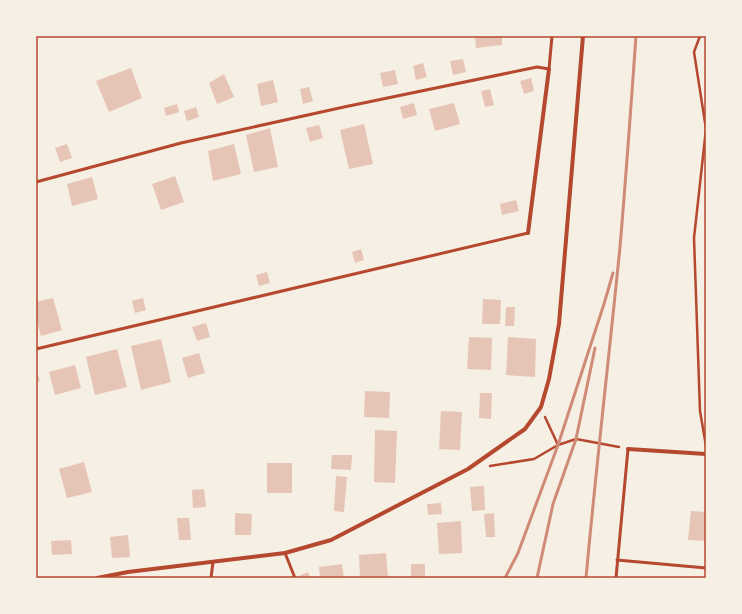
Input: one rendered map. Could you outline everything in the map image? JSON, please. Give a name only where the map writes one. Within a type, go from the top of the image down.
[{"type":"street","points":[[97,578],[128,572],[285,553],[331,540],[468,469],[525,429],[541,407],[549,379],[559,324],[583,36]]},
{"type":"street","points":[[528,233],[549,69]]},
{"type":"street","points":[[628,449],[706,454]]},
{"type":"lane","points":[[36,182],[181,143],[344,107],[537,67],[549,69],[552,36]]},
{"type":"lane","points":[[36,349],[528,233]]},
{"type":"lane","points":[[616,578],[628,449]]},
{"type":"lane","points":[[285,553],[295,578]]},
{"type":"lane","points":[[618,560],[706,568]]},
{"type":"lane","points":[[211,578],[213,562]]},
{"type":"path","points":[[700,36],[694,52],[706,129],[694,238],[700,411],[706,446]]},
{"type":"path","points":[[541,407],[558,445]]},
{"type":"path","points":[[490,466],[534,459],[558,445],[576,440],[628,449]]},
{"type":"building","points":[[475,36],[502,36],[502,45],[476,48]]},
{"type":"building","points":[[463,59],[466,72],[453,75],[450,61]]},
{"type":"building","points":[[423,63],[427,77],[416,80],[413,66]]},
{"type":"building","points":[[131,68],[142,98],[109,112],[96,81]]},
{"type":"building","points":[[395,70],[398,84],[383,87],[380,73]]},
{"type":"building","points":[[224,74],[234,97],[217,104],[209,83]]},
{"type":"building","points":[[531,78],[534,91],[524,94],[520,81]]},
{"type":"building","points":[[273,80],[278,102],[261,106],[257,84]]},
{"type":"building","points":[[309,87],[313,101],[303,104],[300,89]]},
{"type":"building","points":[[490,89],[494,105],[485,107],[481,91]]},
{"type":"building","points":[[414,103],[417,115],[403,119],[400,107]]},
{"type":"building","points":[[454,103],[460,124],[435,131],[429,109]]},
{"type":"building","points":[[177,104],[179,112],[166,116],[164,108]]},
{"type":"building","points":[[196,107],[199,117],[187,121],[184,111]]},
{"type":"building","points":[[364,124],[373,164],[349,169],[340,130]]},
{"type":"building","points":[[319,125],[323,138],[310,142],[306,128]]},
{"type":"building","points":[[270,128],[278,167],[254,172],[246,135]]},
{"type":"building","points":[[67,144],[72,158],[60,162],[55,148]]},
{"type":"building","points":[[234,144],[241,174],[213,181],[208,151]]},
{"type":"building","points":[[175,176],[184,202],[161,210],[152,184]]},
{"type":"building","points":[[92,177],[98,199],[72,206],[67,184]]},
{"type":"building","points":[[516,200],[519,211],[502,215],[500,204]]},
{"type":"building","points":[[361,249],[364,260],[355,263],[352,252]]},
{"type":"building","points":[[267,272],[270,283],[259,286],[256,275]]},
{"type":"building","points":[[53,298],[62,330],[41,336],[36,318],[36,302]]},
{"type":"building","points":[[143,298],[146,310],[135,313],[132,301]]},
{"type":"building","points":[[483,299],[501,300],[500,324],[482,324]]},
{"type":"building","points":[[506,307],[515,307],[514,326],[505,326]]},
{"type":"building","points":[[206,323],[210,337],[197,341],[192,327]]},
{"type":"building","points":[[469,337],[492,338],[491,370],[467,369]]},
{"type":"building","points":[[508,337],[536,339],[535,377],[506,375]]},
{"type":"building","points":[[161,339],[171,382],[141,390],[131,346]]},
{"type":"building","points":[[117,349],[127,387],[95,395],[86,357]]},
{"type":"building","points":[[199,353],[205,373],[188,378],[182,358]]},
{"type":"building","points":[[75,365],[81,388],[55,395],[49,372]]},
{"type":"building","points":[[36,368],[40,381],[36,382]]},
{"type":"building","points":[[365,391],[390,392],[389,418],[364,417]]},
{"type":"building","points":[[480,393],[492,393],[491,419],[479,418]]},
{"type":"building","points":[[441,411],[462,412],[460,450],[439,449]]},
{"type":"building","points":[[375,430],[397,431],[395,483],[374,482]]},
{"type":"building","points":[[332,455],[352,455],[351,470],[331,469]]},
{"type":"building","points":[[84,462],[92,492],[67,498],[59,469]]},
{"type":"building","points":[[267,463],[292,463],[292,493],[267,493]]},
{"type":"building","points":[[336,476],[347,477],[344,512],[334,511]]},
{"type":"building","points":[[484,486],[485,510],[472,511],[470,487]]},
{"type":"building","points":[[204,489],[206,507],[193,508],[192,490]]},
{"type":"building","points":[[441,503],[442,514],[428,515],[427,504]]},
{"type":"building","points":[[691,511],[706,512],[706,541],[688,540]]},
{"type":"building","points":[[235,513],[252,514],[251,535],[235,535]]},
{"type":"building","points":[[494,513],[495,537],[486,537],[484,514]]},
{"type":"building","points":[[177,518],[189,518],[191,540],[179,540]]},
{"type":"building","points":[[461,521],[462,553],[439,554],[437,523]]},
{"type":"building","points":[[128,535],[130,557],[112,558],[110,537]]},
{"type":"building","points":[[71,540],[72,554],[52,555],[51,541]]},
{"type":"building","points":[[386,553],[388,578],[360,578],[359,555]]},
{"type":"building","points":[[342,564],[344,578],[320,578],[319,567]]},
{"type":"building","points":[[411,564],[425,564],[425,578],[411,578]]},
{"type":"building","points":[[308,572],[311,578],[299,578],[299,576]]},
{"type":"railway","points":[[586,578],[620,247],[636,36]]},
{"type":"railway","points":[[505,578],[518,553],[558,445],[613,273]]},
{"type":"railway","points":[[537,578],[553,504],[576,439],[595,348]]}]
